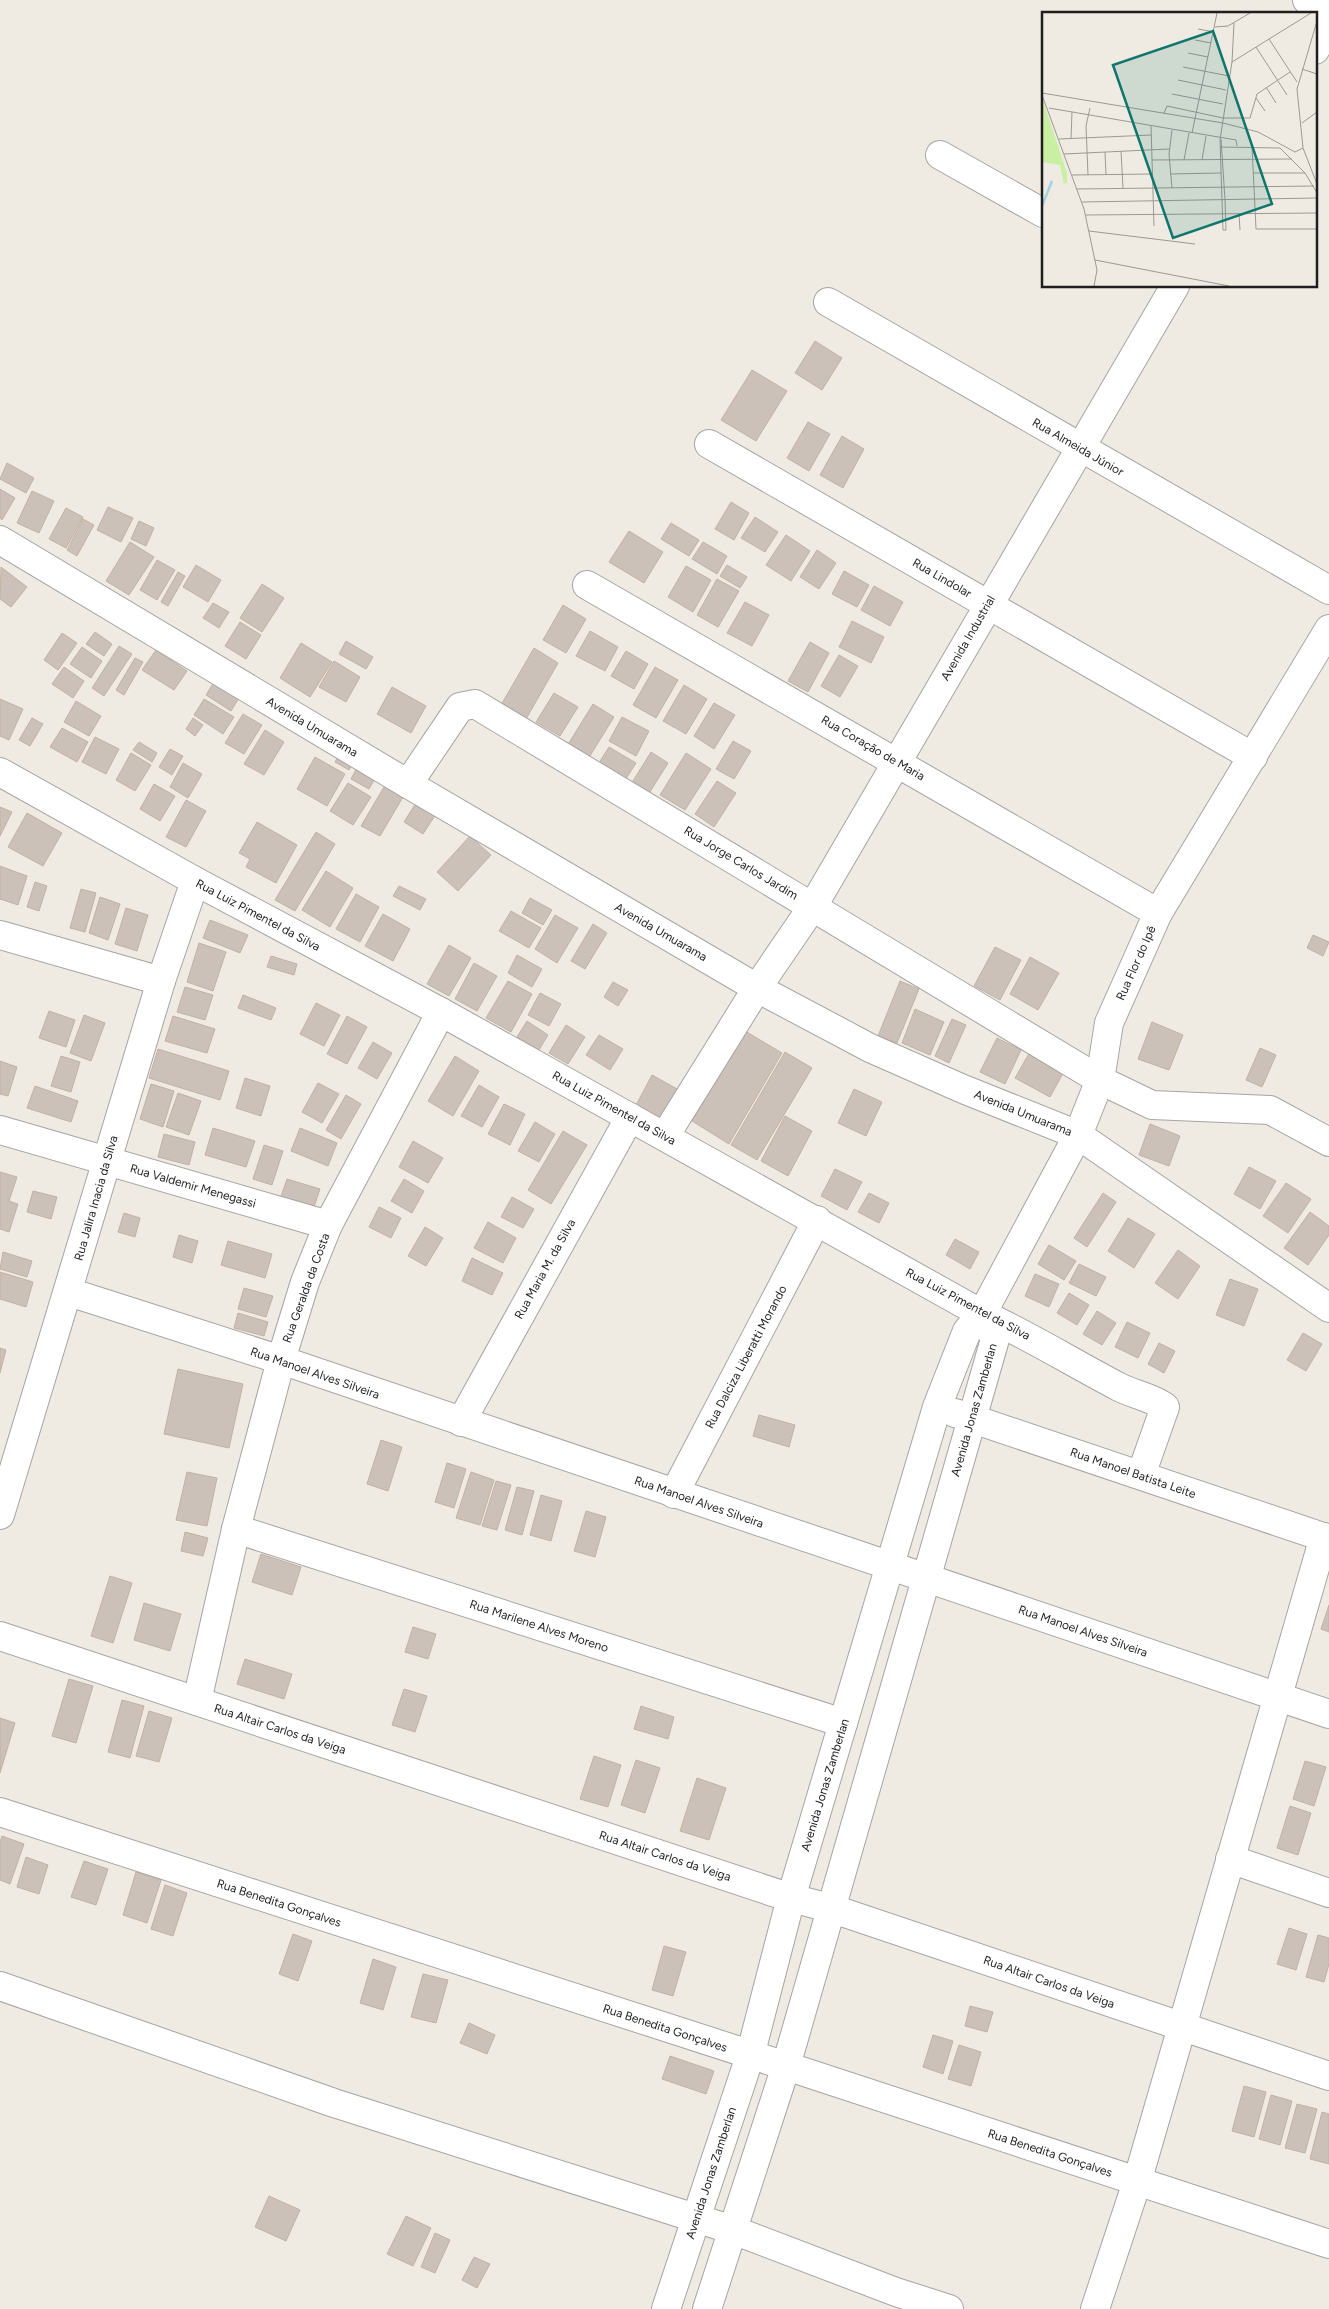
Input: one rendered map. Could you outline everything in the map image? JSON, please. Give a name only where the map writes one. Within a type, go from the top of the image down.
[{"type":"street","points":[[1307,0],[1329,14]]},
{"type":"street","points":[[1316,48],[1329,27]]},
{"type":"street","points":[[940,154],[1042,212]]},
{"type":"street","name":"Avenida Industrial","points":[[665,1136],[757,988],[813,906],[1173,288]]},
{"type":"street","name":"Rua Almeida Júnior","points":[[828,302],[1329,590]]},
{"type":"street","name":"Rua Lindolar","points":[[709,444],[1253,757]]},
{"type":"street","name":"Avenida Umuarama","points":[[0,540],[408,784],[757,988],[870,1048],[963,1089],[1078,1135],[1329,1308]]},
{"type":"street","name":"Rua Coração de Maria","points":[[587,585],[1158,913]]},
{"type":"street","name":"Rua Flor do Ipê","points":[[982,1314],[1078,1135],[1100,1080],[1109,1023],[1158,913],[1329,630]]},
{"type":"street","name":"Rua Jorge Carlos Jardim","points":[[408,784],[460,707],[475,704],[1100,1080],[1152,1105],[1270,1110],[1329,1142]]},
{"type":"street","name":"Rua Luiz Pimentel da Silva","points":[[0,772],[195,881],[441,1012],[817,1220],[982,1314],[1012,1328],[1122,1388],[1154,1399],[1165,1407],[1141,1475]]},
{"type":"street","name":"Rua Jalira Inacia da Silva","points":[[0,1515],[8,1458],[69,1292],[106,1160],[161,981],[195,881]]},
{"type":"street","points":[[0,935],[161,981]]},
{"type":"street","name":"Rua Geralda da Costa","points":[[197,1701],[236,1529],[280,1360],[305,1282],[328,1225],[441,1012]]},
{"type":"street","name":"Rua Maria M. da Silva","points":[[461,1422],[630,1117]]},
{"type":"street","name":"Rua Valdemir Menegassi","points":[[0,1130],[328,1225]]},
{"type":"street","name":"Rua Dalciza Liberatti Morando","points":[[674,1494],[817,1220]]},
{"type":"street","name":"Rua Manoel Alves Silveira","points":[[69,1292],[280,1360],[1329,1714]]},
{"type":"street","name":"Avenida Jonas Zamberlan","points":[[666,2309],[750,2056],[791,1898],[937,1407],[967,1331],[982,1314],[994,1339],[786,2066],[707,2309]]},
{"type":"street","name":"Rua Manoel Batista Leite","points":[[937,1407],[1326,1538]]},
{"type":"street","name":"Rua Marilene Alves Moreno","points":[[236,1529],[843,1723]]},
{"type":"street","points":[[1095,2309],[1138,2182],[1277,1697],[1326,1538]]},
{"type":"street","name":"Rua Altair Carlos da Veiga","points":[[0,1636],[791,1898],[830,1908],[1329,2076]]},
{"type":"street","name":"Rua Benedita Gonçalves","points":[[0,1812],[1329,2244]]},
{"type":"street","points":[[1230,1859],[1329,1893]]},
{"type":"street","points":[[0,1986],[334,2103],[733,2230],[893,2300],[949,2309]]},
{"type":"building","points":[[815,341],[842,358],[822,390],[795,373]]},
{"type":"building","points":[[752,370],[787,391],[756,441],[721,420]]},
{"type":"building","points":[[808,422],[830,434],[809,471],[787,458]]},
{"type":"building","points":[[842,436],[864,449],[843,488],[820,475]]},
{"type":"building","points":[[7,463],[34,478],[26,493],[0,479]]},
{"type":"building","points":[[0,489],[15,498],[2,520],[0,518]]},
{"type":"building","points":[[32,491],[54,501],[39,533],[17,523]]},
{"type":"building","points":[[731,502],[749,513],[734,540],[715,529]]},
{"type":"building","points":[[108,507],[133,518],[121,542],[97,530]]},
{"type":"building","points":[[66,508],[83,517],[66,548],[49,539]]},
{"type":"building","points":[[755,517],[778,532],[765,552],[741,538]]},
{"type":"building","points":[[83,519],[94,525],[77,556],[67,550]]},
{"type":"building","points":[[139,521],[154,528],[146,546],[131,539]]},
{"type":"building","points":[[671,523],[699,540],[689,556],[661,539]]},
{"type":"building","points":[[629,531],[663,552],[644,583],[609,562]]},
{"type":"building","points":[[786,535],[810,551],[791,581],[766,565]]},
{"type":"building","points":[[130,542],[154,557],[129,595],[106,581]]},
{"type":"building","points":[[703,542],[727,556],[717,574],[692,559]]},
{"type":"building","points":[[817,550],[836,563],[819,589],[800,577]]},
{"type":"building","points":[[157,560],[175,570],[157,600],[140,590]]},
{"type":"building","points":[[196,565],[221,580],[208,602],[183,587]]},
{"type":"building","points":[[727,565],[747,577],[740,588],[720,576]]},
{"type":"building","points":[[686,566],[711,580],[693,612],[668,597]]},
{"type":"building","points":[[1,567],[27,587],[11,607],[0,599]]},
{"type":"building","points":[[844,571],[869,585],[857,607],[832,594]]},
{"type":"building","points":[[178,572],[185,576],[168,606],[161,602]]},
{"type":"building","points":[[717,579],[739,591],[718,627],[697,615]]},
{"type":"building","points":[[262,584],[284,598],[262,632],[240,618]]},
{"type":"building","points":[[874,586],[903,602],[890,626],[861,610]]},
{"type":"building","points":[[745,602],[769,615],[752,646],[727,633]]},
{"type":"building","points":[[213,603],[229,612],[219,628],[203,618]]},
{"type":"building","points":[[563,605],[586,619],[566,653],[543,640]]},
{"type":"building","points":[[852,621],[884,637],[871,663],[839,647]]},
{"type":"building","points":[[240,622],[261,635],[246,659],[225,646]]},
{"type":"building","points":[[590,631],[618,647],[605,671],[576,656]]},
{"type":"building","points":[[95,632],[112,644],[104,656],[86,644]]},
{"type":"building","points":[[62,633],[77,643],[58,670],[44,660]]},
{"type":"building","points":[[346,641],[373,657],[366,669],[339,654]]},
{"type":"building","points":[[810,642],[829,653],[808,692],[788,681]]},
{"type":"building","points":[[301,643],[332,662],[310,697],[280,678]]},
{"type":"building","points":[[119,646],[132,654],[104,696],[92,688]]},
{"type":"building","points":[[82,647],[102,661],[91,678],[70,664]]},
{"type":"building","points":[[534,648],[558,663],[526,719],[501,705]]},
{"type":"building","points":[[156,650],[187,671],[174,690],[142,670]]},
{"type":"building","points":[[626,651],[648,664],[634,689],[611,676]]},
{"type":"building","points":[[839,655],[858,666],[840,697],[821,686]]},
{"type":"building","points":[[135,658],[143,662],[124,695],[116,690]]},
{"type":"building","points":[[334,661],[360,677],[346,702],[319,687]]},
{"type":"building","points":[[64,667],[84,681],[73,698],[52,684]]},
{"type":"building","points":[[655,667],[678,680],[656,718],[633,705]]},
{"type":"building","points":[[217,677],[242,693],[231,711],[206,695]]},
{"type":"building","points":[[684,685],[707,699],[686,734],[663,721]]},
{"type":"building","points":[[392,687],[426,706],[411,733],[377,714]]},
{"type":"building","points":[[554,693],[578,707],[560,736],[536,722]]},
{"type":"building","points":[[0,699],[23,709],[9,740],[0,736]]},
{"type":"building","points":[[204,699],[234,717],[223,734],[194,715]]},
{"type":"building","points":[[76,701],[101,716],[89,736],[64,722]]},
{"type":"building","points":[[714,703],[735,715],[714,749],[694,736]]},
{"type":"building","points":[[593,704],[614,717],[588,759],[567,746]]},
{"type":"building","points":[[243,714],[262,725],[244,754],[225,743]]},
{"type":"building","points":[[622,717],[649,731],[636,756],[609,741]]},
{"type":"building","points":[[32,718],[43,724],[30,746],[19,740]]},
{"type":"building","points":[[193,718],[203,725],[195,736],[186,729]]},
{"type":"building","points":[[62,728],[88,742],[77,762],[50,747]]},
{"type":"building","points":[[265,730],[284,742],[264,775],[244,764]]},
{"type":"building","points":[[95,737],[119,749],[106,774],[82,762]]},
{"type":"building","points":[[733,741],[751,751],[734,779],[716,769]]},
{"type":"building","points":[[139,742],[157,753],[152,762],[133,750]]},
{"type":"building","points":[[609,747],[636,763],[624,782],[597,766]]},
{"type":"building","points":[[170,749],[183,756],[172,775],[159,767]]},
{"type":"building","points":[[651,752],[668,763],[645,800],[628,789]]},
{"type":"building","points":[[131,753],[151,765],[135,791],[116,780]]},
{"type":"building","points":[[340,753],[354,761],[349,770],[335,762]]},
{"type":"building","points":[[686,753],[711,769],[685,810],[660,795]]},
{"type":"building","points":[[315,757],[345,774],[327,806],[297,789]]},
{"type":"building","points":[[360,762],[379,772],[369,789],[351,779]]},
{"type":"building","points":[[183,763],[202,774],[188,798],[170,787]]},
{"type":"building","points":[[717,781],[736,793],[714,827],[695,814]]},
{"type":"building","points":[[348,783],[371,797],[353,825],[330,811]]},
{"type":"building","points":[[154,784],[175,796],[160,821],[140,809]]},
{"type":"building","points":[[384,787],[403,797],[380,836],[361,826]]},
{"type":"building","points":[[419,798],[438,811],[423,834],[404,822]]},
{"type":"building","points":[[186,800],[206,811],[186,847],[166,837]]},
{"type":"building","points":[[0,807],[12,812],[0,836]]},
{"type":"building","points":[[27,813],[62,833],[43,866],[8,847]]},
{"type":"building","points":[[257,822],[297,845],[276,883],[246,867],[250,859],[239,853]]},
{"type":"building","points":[[316,832],[335,844],[295,911],[275,900]]},
{"type":"building","points":[[470,836],[491,855],[458,891],[437,872]]},
{"type":"building","points":[[0,866],[27,876],[18,905],[0,899]]},
{"type":"building","points":[[326,871],[353,888],[330,927],[302,910]]},
{"type":"building","points":[[35,882],[47,886],[39,911],[27,907]]},
{"type":"building","points":[[399,886],[426,899],[420,910],[393,896]]},
{"type":"building","points":[[81,889],[96,893],[85,932],[70,928]]},
{"type":"building","points":[[356,894],[379,907],[360,942],[336,929]]},
{"type":"building","points":[[100,897],[120,904],[108,940],[89,933]]},
{"type":"building","points":[[530,898],[552,910],[543,925],[522,913]]},
{"type":"building","points":[[126,908],[148,915],[137,951],[115,944]]},
{"type":"building","points":[[511,911],[541,928],[529,948],[499,931]]},
{"type":"building","points":[[383,914],[410,929],[393,961],[365,946]]},
{"type":"building","points":[[555,915],[578,928],[557,963],[535,949]]},
{"type":"building","points":[[210,920],[248,935],[240,953],[203,938]]},
{"type":"building","points":[[593,924],[607,933],[585,969],[571,961]]},
{"type":"building","points":[[1313,935],[1329,942],[1323,956],[1307,948]]},
{"type":"building","points":[[199,943],[226,952],[213,991],[187,982]]},
{"type":"building","points":[[449,945],[471,958],[449,996],[427,984]]},
{"type":"building","points":[[995,947],[1021,960],[1000,1000],[974,986]]},
{"type":"building","points":[[517,955],[542,969],[532,987],[508,973]]},
{"type":"building","points":[[271,956],[297,964],[294,975],[267,967]]},
{"type":"building","points":[[1030,957],[1059,973],[1038,1010],[1010,994]]},
{"type":"building","points":[[474,963],[497,976],[477,1011],[455,999]]},
{"type":"building","points":[[508,981],[532,994],[511,1032],[486,1018]]},
{"type":"building","points":[[900,981],[919,989],[897,1043],[878,1036]]},
{"type":"building","points":[[613,982],[628,990],[618,1006],[604,997]]},
{"type":"building","points":[[185,987],[213,995],[205,1020],[177,1012]]},
{"type":"building","points":[[540,993],[561,1004],[549,1026],[528,1015]]},
{"type":"building","points":[[243,995],[276,1008],[271,1020],[238,1008]]},
{"type":"building","points":[[316,1003],[340,1015],[324,1046],[300,1034]]},
{"type":"building","points":[[915,1009],[944,1022],[930,1055],[902,1043]]},
{"type":"building","points":[[49,1011],[75,1020],[66,1047],[39,1038]]},
{"type":"building","points":[[84,1015],[105,1023],[91,1061],[70,1053]]},
{"type":"building","points":[[173,1016],[215,1029],[207,1053],[165,1041]]},
{"type":"building","points":[[347,1016],[367,1027],[347,1064],[327,1054]]},
{"type":"building","points":[[952,1019],[966,1025],[949,1063],[935,1056]]},
{"type":"building","points":[[527,1021],[548,1035],[539,1050],[517,1037]]},
{"type":"building","points":[[1152,1022],[1183,1035],[1169,1070],[1138,1059]]},
{"type":"building","points":[[566,1025],[585,1037],[568,1064],[549,1053]]},
{"type":"building","points":[[745,1031],[782,1053],[729,1144],[692,1121]]},
{"type":"building","points":[[599,1035],[623,1049],[610,1070],[586,1055]]},
{"type":"building","points":[[997,1038],[1021,1050],[1005,1084],[980,1072]]},
{"type":"building","points":[[373,1042],[392,1053],[377,1079],[358,1068]]},
{"type":"building","points":[[1260,1048],[1276,1055],[1262,1087],[1246,1080]]},
{"type":"building","points":[[158,1049],[229,1071],[220,1100],[149,1078]]},
{"type":"building","points":[[1031,1050],[1066,1068],[1050,1097],[1015,1078]]},
{"type":"building","points":[[785,1052],[812,1068],[757,1160],[731,1145]]},
{"type":"building","points":[[61,1056],[80,1062],[71,1092],[51,1086]]},
{"type":"building","points":[[455,1056],[479,1071],[453,1116],[428,1101]]},
{"type":"building","points":[[0,1061],[17,1067],[8,1096],[0,1094]]},
{"type":"building","points":[[652,1075],[679,1090],[660,1123],[634,1109]]},
{"type":"building","points":[[245,1078],[270,1086],[261,1116],[236,1108]]},
{"type":"building","points":[[318,1083],[339,1094],[322,1123],[302,1112]]},
{"type":"building","points":[[151,1084],[174,1091],[163,1127],[140,1119]]},
{"type":"building","points":[[479,1085],[499,1097],[482,1127],[461,1116]]},
{"type":"building","points":[[35,1086],[78,1101],[71,1122],[27,1108]]},
{"type":"building","points":[[854,1089],[882,1102],[866,1136],[838,1123]]},
{"type":"building","points":[[178,1093],[201,1101],[189,1135],[166,1127]]},
{"type":"building","points":[[346,1095],[361,1104],[341,1139],[326,1130]]},
{"type":"building","points":[[504,1104],[525,1114],[510,1145],[488,1134]]},
{"type":"building","points":[[785,1116],[812,1131],[788,1176],[761,1161]]},
{"type":"building","points":[[535,1122],[555,1134],[539,1162],[518,1151]]},
{"type":"building","points":[[1150,1124],[1180,1136],[1169,1166],[1139,1155]]},
{"type":"building","points":[[213,1128],[255,1141],[246,1167],[205,1155]]},
{"type":"building","points":[[300,1128],[337,1143],[328,1166],[291,1151]]},
{"type":"building","points":[[563,1131],[587,1145],[551,1204],[528,1190]]},
{"type":"building","points":[[164,1134],[195,1142],[189,1165],[158,1157]]},
{"type":"building","points":[[413,1141],[443,1158],[428,1183],[399,1167]]},
{"type":"building","points":[[264,1145],[283,1151],[272,1185],[253,1179]]},
{"type":"building","points":[[1249,1167],[1276,1181],[1260,1209],[1234,1194]]},
{"type":"building","points":[[835,1169],[862,1182],[847,1210],[821,1196]]},
{"type":"building","points":[[0,1172],[17,1177],[9,1201],[18,1204],[9,1232],[0,1229]]},
{"type":"building","points":[[287,1179],[320,1189],[313,1210],[280,1199]]},
{"type":"building","points":[[404,1179],[424,1191],[412,1213],[391,1201]]},
{"type":"building","points":[[1286,1183],[1311,1199],[1288,1233],[1263,1216]]},
{"type":"building","points":[[33,1191],[57,1197],[51,1219],[27,1212]]},
{"type":"building","points":[[869,1193],[889,1203],[879,1223],[858,1212]]},
{"type":"building","points":[[1103,1193],[1116,1202],[1087,1247],[1074,1238]]},
{"type":"building","points":[[512,1197],[534,1209],[523,1228],[501,1217]]},
{"type":"building","points":[[379,1207],[401,1218],[391,1238],[369,1227]]},
{"type":"building","points":[[1310,1212],[1329,1226],[1329,1235],[1308,1265],[1284,1248]]},
{"type":"building","points":[[124,1213],[140,1218],[135,1237],[118,1232]]},
{"type":"building","points":[[1128,1218],[1155,1234],[1134,1268],[1108,1251]]},
{"type":"building","points":[[488,1222],[516,1238],[503,1263],[474,1248]]},
{"type":"building","points":[[425,1227],[443,1238],[426,1266],[408,1256]]},
{"type":"building","points":[[179,1235],[198,1241],[192,1263],[173,1257]]},
{"type":"building","points":[[955,1239],[979,1252],[970,1269],[946,1255]]},
{"type":"building","points":[[228,1241],[272,1254],[265,1278],[221,1265]]},
{"type":"building","points":[[1049,1245],[1076,1261],[1064,1280],[1038,1264]]},
{"type":"building","points":[[1178,1250],[1200,1266],[1178,1299],[1155,1283]]},
{"type":"building","points":[[3,1252],[32,1261],[27,1277],[0,1269]]},
{"type":"building","points":[[472,1258],[503,1273],[492,1295],[462,1281]]},
{"type":"building","points":[[1079,1264],[1106,1277],[1096,1296],[1069,1283]]},
{"type":"building","points":[[0,1272],[33,1282],[26,1307],[0,1299]]},
{"type":"building","points":[[1035,1274],[1059,1284],[1049,1307],[1025,1296]]},
{"type":"building","points":[[1230,1279],[1258,1289],[1244,1326],[1216,1315]]},
{"type":"building","points":[[244,1288],[273,1296],[266,1317],[238,1309]]},
{"type":"building","points":[[1069,1293],[1089,1305],[1077,1325],[1057,1313]]},
{"type":"building","points":[[1097,1311],[1116,1323],[1102,1345],[1083,1334]]},
{"type":"building","points":[[238,1313],[268,1322],[264,1336],[234,1328]]},
{"type":"building","points":[[1127,1322],[1150,1333],[1138,1358],[1115,1347]]},
{"type":"building","points":[[1303,1333],[1322,1344],[1306,1371],[1287,1360]]},
{"type":"building","points":[[1159,1343],[1175,1351],[1164,1373],[1148,1364]]},
{"type":"building","points":[[0,1348],[6,1350],[0,1373]]},
{"type":"building","points":[[178,1369],[243,1384],[229,1448],[164,1434]]},
{"type":"building","points":[[759,1415],[795,1425],[789,1447],[753,1436]]},
{"type":"building","points":[[381,1440],[402,1447],[388,1491],[367,1484]]},
{"type":"building","points":[[447,1463],[466,1469],[454,1508],[435,1502]]},
{"type":"building","points":[[187,1472],[217,1478],[207,1526],[176,1520]]},
{"type":"building","points":[[471,1472],[494,1480],[480,1525],[456,1518]]},
{"type":"building","points":[[496,1481],[511,1485],[497,1530],[482,1526]]},
{"type":"building","points":[[517,1487],[534,1491],[522,1535],[505,1530]]},
{"type":"building","points":[[541,1495],[562,1501],[551,1541],[530,1535]]},
{"type":"building","points":[[586,1511],[606,1517],[595,1557],[574,1551]]},
{"type":"building","points":[[185,1532],[208,1538],[203,1556],[181,1551]]},
{"type":"building","points":[[261,1554],[301,1567],[292,1595],[252,1582]]},
{"type":"building","points":[[110,1576],[132,1583],[113,1643],[91,1636]]},
{"type":"building","points":[[144,1603],[181,1614],[170,1651],[134,1640]]},
{"type":"building","points":[[1329,1605],[1329,1632],[1321,1629]]},
{"type":"building","points":[[413,1627],[436,1634],[428,1659],[405,1652]]},
{"type":"building","points":[[245,1659],[292,1674],[284,1699],[237,1684]]},
{"type":"building","points":[[69,1679],[93,1686],[76,1743],[52,1736]]},
{"type":"building","points":[[404,1689],[427,1696],[415,1732],[392,1725]]},
{"type":"building","points":[[122,1700],[144,1706],[130,1758],[108,1752]]},
{"type":"building","points":[[641,1706],[674,1717],[668,1739],[634,1729]]},
{"type":"building","points":[[149,1711],[172,1718],[159,1762],[136,1756]]},
{"type":"building","points":[[0,1718],[15,1723],[0,1773]]},
{"type":"building","points":[[594,1756],[621,1765],[608,1807],[580,1799]]},
{"type":"building","points":[[636,1760],[660,1768],[645,1813],[621,1805]]},
{"type":"building","points":[[1305,1761],[1326,1767],[1314,1806],[1293,1799]]},
{"type":"building","points":[[697,1778],[726,1788],[709,1840],[680,1831]]},
{"type":"building","points":[[1290,1806],[1311,1813],[1298,1855],[1277,1848]]},
{"type":"building","points":[[2,1836],[24,1844],[10,1884],[0,1880],[0,1842]]},
{"type":"building","points":[[26,1857],[48,1865],[39,1894],[17,1887]]},
{"type":"building","points":[[84,1861],[108,1869],[96,1905],[71,1897]]},
{"type":"building","points":[[136,1872],[161,1880],[147,1923],[123,1915]]},
{"type":"building","points":[[165,1885],[187,1893],[173,1936],[151,1929]]},
{"type":"building","points":[[1289,1928],[1307,1934],[1296,1970],[1277,1964]]},
{"type":"building","points":[[293,1934],[312,1941],[298,1981],[279,1974]]},
{"type":"building","points":[[1318,1935],[1329,1938],[1329,1964],[1324,1982],[1306,1977]]},
{"type":"building","points":[[664,1946],[686,1952],[673,1996],[652,1990]]},
{"type":"building","points":[[373,1959],[396,1967],[383,2010],[360,2003]]},
{"type":"building","points":[[423,1974],[448,1980],[436,2023],[411,2017]]},
{"type":"building","points":[[970,2006],[993,2012],[987,2032],[965,2026]]},
{"type":"building","points":[[469,2023],[495,2035],[487,2054],[460,2043]]},
{"type":"building","points":[[933,2035],[953,2041],[943,2074],[923,2067]]},
{"type":"building","points":[[959,2045],[981,2052],[971,2086],[948,2079]]},
{"type":"building","points":[[670,2056],[714,2071],[706,2094],[662,2079]]},
{"type":"building","points":[[1244,2086],[1266,2092],[1254,2137],[1232,2131]]},
{"type":"building","points":[[1271,2095],[1292,2101],[1280,2145],[1259,2139]]},
{"type":"building","points":[[1297,2104],[1317,2109],[1305,2153],[1285,2148]]},
{"type":"building","points":[[1322,2112],[1329,2114],[1329,2164],[1310,2159]]},
{"type":"building","points":[[269,2196],[300,2210],[286,2241],[255,2227]]},
{"type":"building","points":[[406,2216],[431,2228],[413,2266],[387,2254]]},
{"type":"building","points":[[435,2233],[450,2240],[435,2273],[421,2267]]},
{"type":"building","points":[[474,2257],[490,2264],[477,2288],[462,2280]]}]
